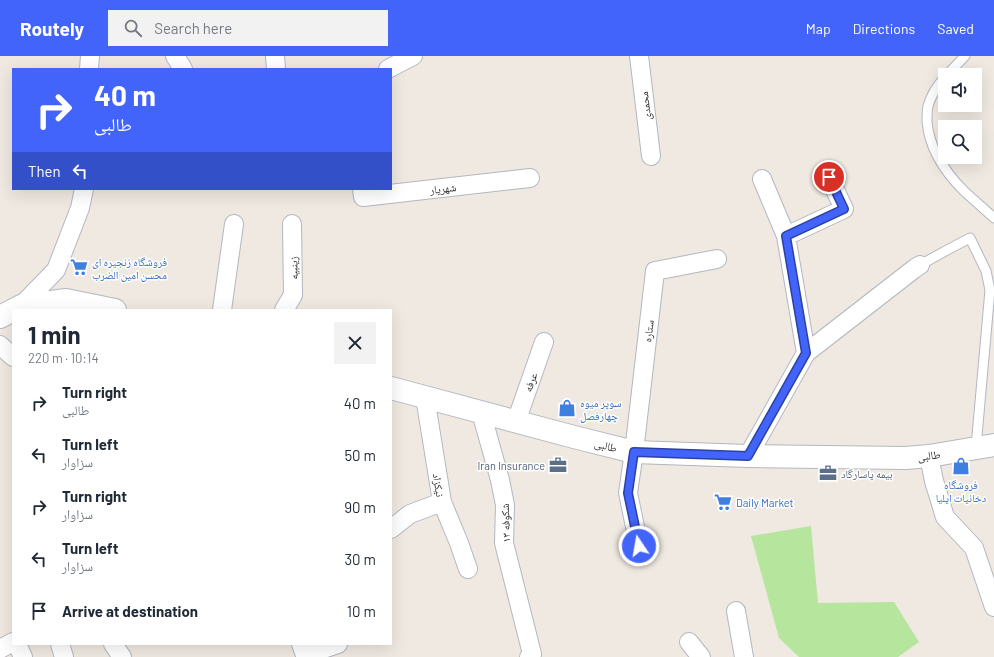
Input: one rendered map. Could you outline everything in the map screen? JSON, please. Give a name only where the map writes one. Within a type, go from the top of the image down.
[{"type":"main road","points":[[15,309],[21,306],[66,300],[110,309]]},
{"type":"main road","points":[[0,317],[12,311]]},
{"type":"main road","name":"طالبی","points":[[392,388],[634,452],[748,456],[906,458],[985,447]]},
{"type":"street","points":[[89,68],[90,56]]},
{"type":"street","points":[[175,56],[182,68]]},
{"type":"street","points":[[275,56],[276,68]]},
{"type":"street","points":[[390,68],[413,56]]},
{"type":"street","name":"محمدی","points":[[639,56],[651,156]]},
{"type":"street","points":[[786,236],[844,209],[829,177]]},
{"type":"street","name":"شهریار","points":[[362,190],[363,197],[530,178]]},
{"type":"street","points":[[762,179],[786,236],[806,353]]},
{"type":"street","points":[[21,306],[56,270],[80,208],[84,190]]},
{"type":"street","points":[[222,309],[234,224]]},
{"type":"street","name":"زینبیه","points":[[285,309],[293,295],[292,224]]},
{"type":"street","name":"ستاره","points":[[634,452],[655,271],[717,259]]},
{"type":"street","points":[[748,456],[806,353],[920,265]]},
{"type":"street","name":"عرفه","points":[[516,422],[544,342]]},
{"type":"street","points":[[0,345],[12,356]]},
{"type":"street","name":"نیکزاد","points":[[425,397],[442,502],[468,569]]},
{"type":"street","name":"شکوفه ۱۳","points":[[481,412],[500,480],[505,505],[504,543],[532,654],[530,657]]},
{"type":"street","points":[[634,452],[628,493],[639,546]]},
{"type":"street","points":[[929,456],[934,481],[945,517],[974,548],[994,607]]},
{"type":"street","points":[[392,528],[410,514],[442,502]]},
{"type":"street","points":[[736,611],[744,657]]},
{"type":"street","points":[[689,642],[701,657]]},
{"type":"street","points":[[0,649],[12,643]]},
{"type":"street","points":[[17,645],[23,657]]},
{"type":"street","points":[[60,645],[64,657]]},
{"type":"street","points":[[114,645],[122,657]]},
{"type":"street","points":[[301,645],[305,655],[335,645]]},
{"type":"lane","points":[[954,68],[965,56]]},
{"type":"lane","points":[[938,86],[928,108],[928,132],[936,154],[950,174],[964,190],[994,218]]},
{"type":"lane","points":[[920,265],[970,238],[986,271],[990,290],[985,447]]},
{"type":"green space","points":[[811,526],[818,603],[894,602],[919,642],[898,657],[799,657],[779,638],[751,536]]},
{"type":"place","name":"فروشگاه زنجیره ای محسن امین الضرب","points":[[79,267]]},
{"type":"place","name":"سوپر میوه چهارفصل","points":[[567,408]]},
{"type":"place","name":"Iran Insurance","points":[[558,465]]},
{"type":"place","name":"فروشگاه دخانیات ایلیا","points":[[961,466]]},
{"type":"place","name":"بیمه پاسارگاد","points":[[828,473]]},
{"type":"place","name":"Daily Market","points":[[723,502]]},
{"type":"route","points":[[639,546],[628,493],[634,452],[748,456],[806,353],[786,236],[844,209],[829,177]]}]
